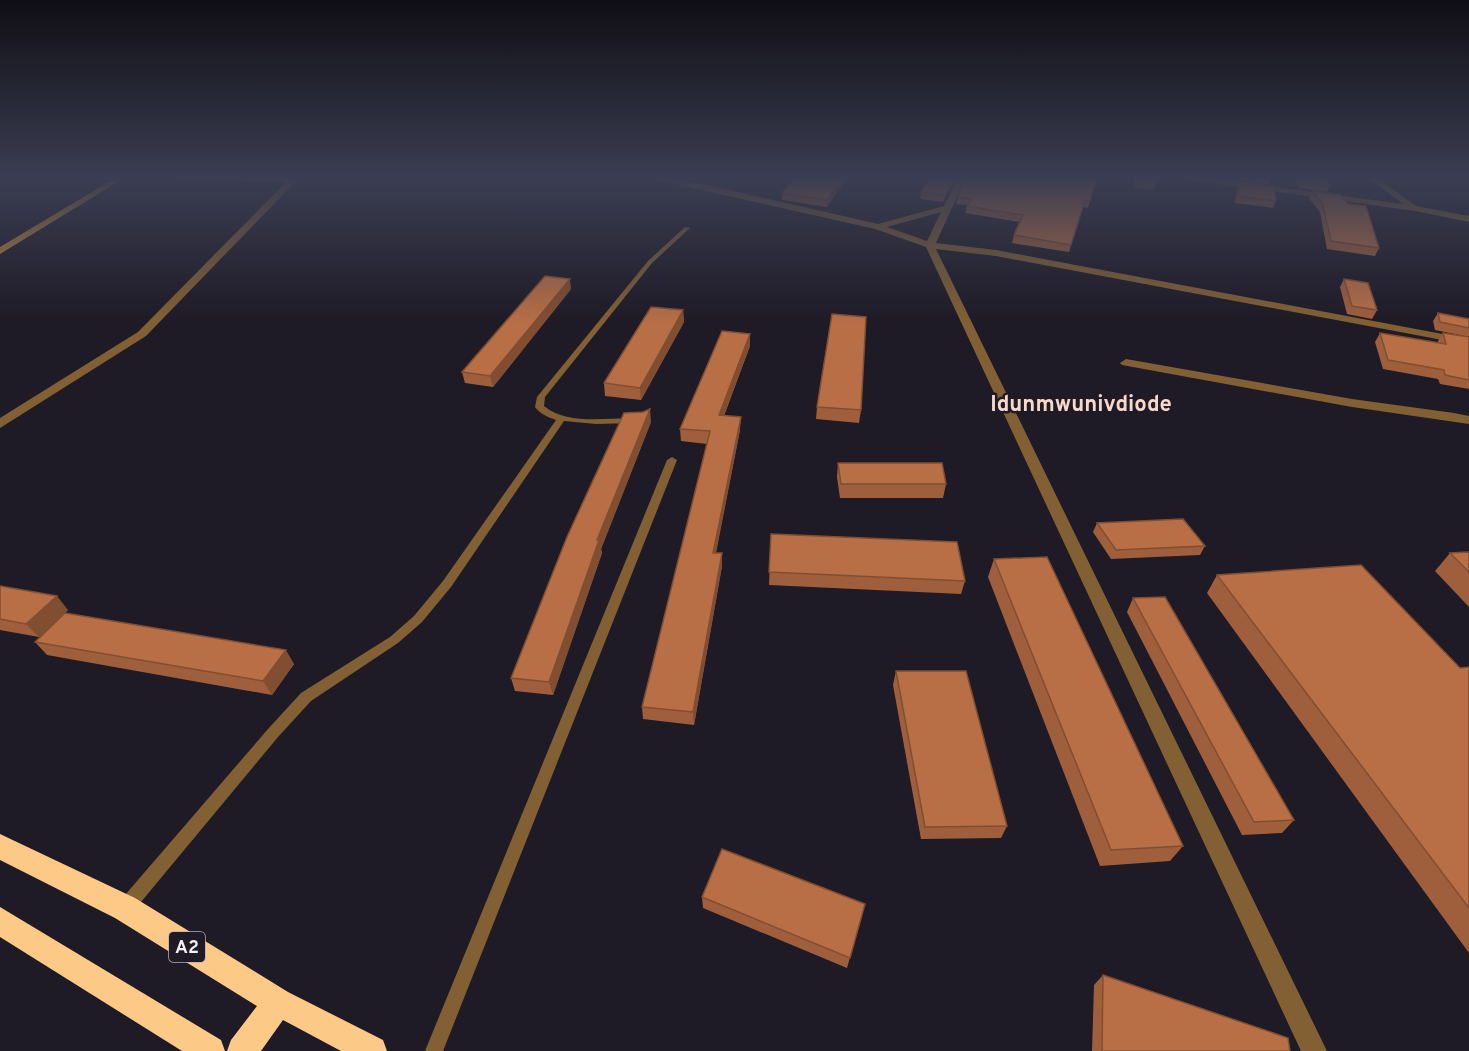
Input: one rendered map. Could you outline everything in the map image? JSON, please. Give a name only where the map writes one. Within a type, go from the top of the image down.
[{"type":"highway","name":"A2","points":[[0,847],[124,908],[278,1002],[372,1051]]},
{"type":"highway","points":[[0,921],[210,1051]]},
{"type":"highway","points":[[242,1051],[278,1002]]},
{"type":"street","points":[[0,251],[41,226]]},
{"type":"street","points":[[0,424],[142,334],[248,226]]},
{"type":"street","points":[[874,226],[930,244],[996,253],[1405,328],[1469,342]]},
{"type":"street","points":[[930,244],[939,226]]},
{"type":"street","points":[[930,244],[1314,1051]]},
{"type":"street","points":[[1126,363],[1228,378],[1369,405],[1411,409],[1469,420]]},
{"type":"lane","points":[[641,421],[561,419],[543,412],[539,407],[541,397],[650,262],[687,228]]},
{"type":"lane","points":[[124,908],[306,697],[394,640],[418,619],[447,584],[561,419]]},
{"type":"lane","points":[[434,1051],[672,460]]},
{"type":"building","points":[[1018,226],[1077,226],[1071,245],[1014,235]]},
{"type":"building","points":[[1328,226],[1372,226],[1379,248],[1331,241]]},
{"type":"building","points":[[545,276],[570,279],[490,376],[462,372]]},
{"type":"building","points":[[1344,279],[1368,283],[1377,310],[1352,306]]},
{"type":"building","points":[[651,307],[683,310],[640,388],[604,383]]},
{"type":"building","points":[[1438,313],[1469,319],[1469,328],[1440,322]]},
{"type":"building","points":[[832,314],[866,317],[861,410],[817,407]]},
{"type":"building","points":[[722,331],[750,334],[719,415],[741,417],[713,553],[722,553],[693,712],[642,707],[710,431],[680,429]]},
{"type":"building","points":[[1380,333],[1446,344],[1443,333],[1469,337],[1469,380],[1445,375],[1444,370],[1388,360]]},
{"type":"building","points":[[650,409],[597,540],[599,540],[549,682],[511,678],[567,537],[624,413],[643,412]]},
{"type":"building","points":[[838,463],[942,463],[946,484],[841,484]]},
{"type":"building","points":[[1183,519],[1205,546],[1116,550],[1097,523]]},
{"type":"building","points":[[771,534],[957,542],[965,581],[769,572]]},
{"type":"building","points":[[1469,552],[1469,572],[1450,553]]},
{"type":"building","points":[[1047,557],[1183,846],[1111,850],[994,559]]},
{"type":"building","points":[[1361,565],[1460,668],[1469,667],[1469,908],[1217,575]]},
{"type":"building","points":[[0,586],[57,596],[26,624],[0,619]]},
{"type":"building","points":[[1165,597],[1294,820],[1254,822],[1133,598]]},
{"type":"building","points":[[65,613],[286,650],[263,681],[35,642]]},
{"type":"building","points":[[896,671],[966,671],[1007,826],[925,827]]},
{"type":"building","points":[[722,849],[865,904],[850,958],[702,897]]},
{"type":"building","points":[[1103,975],[1288,1038],[1290,1051],[1102,1051]]},
{"type":"district","name":"Idunmwunivdiode","points":[[1081,403]]}]
